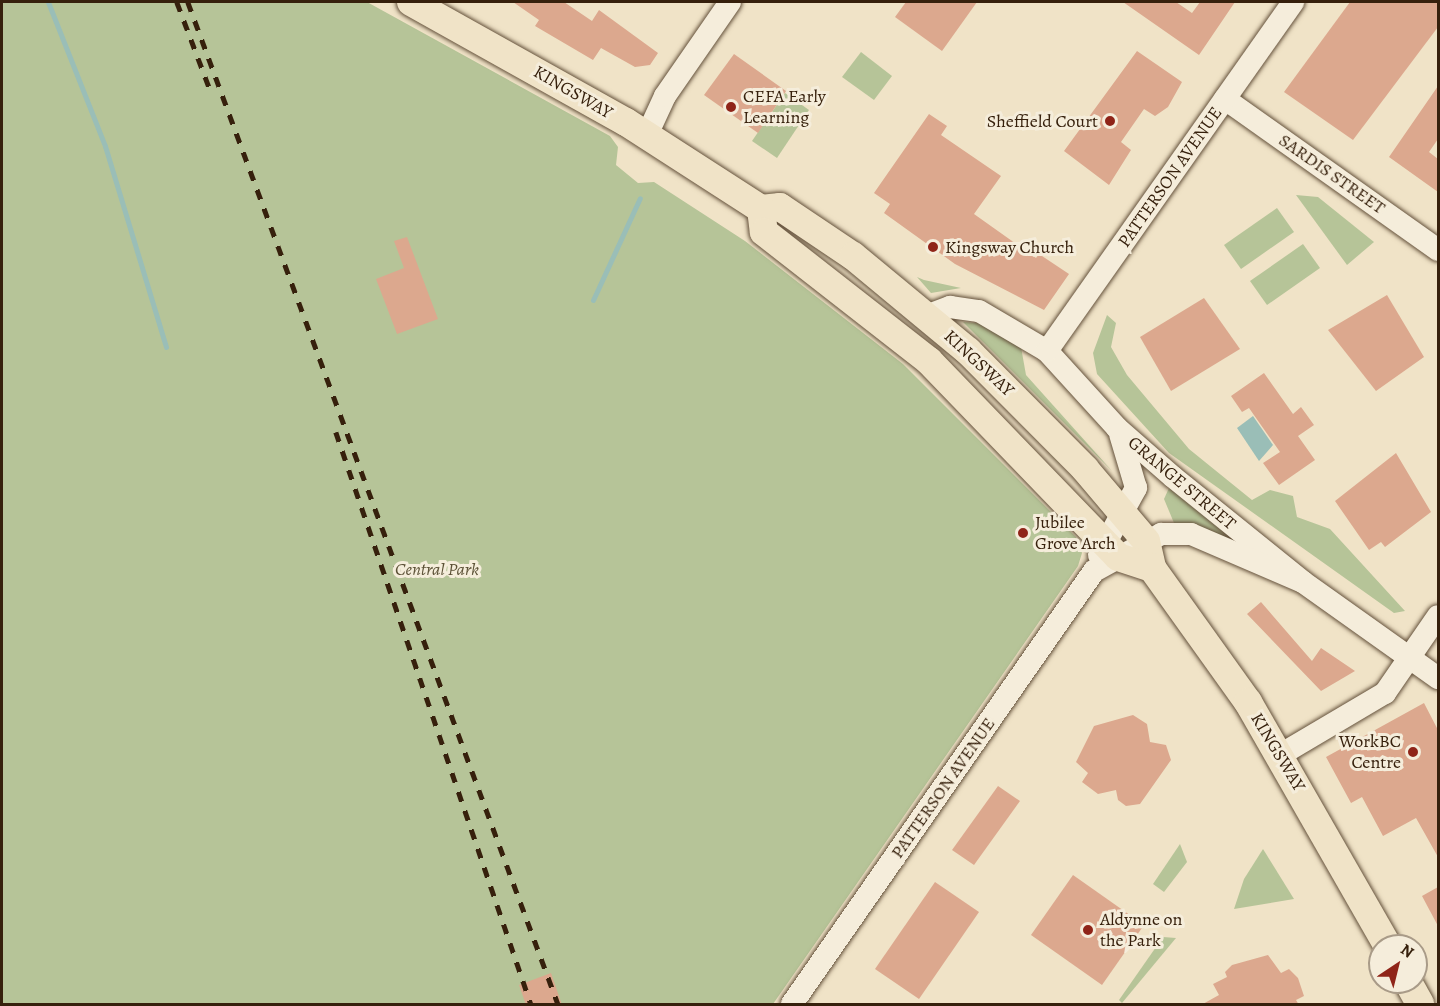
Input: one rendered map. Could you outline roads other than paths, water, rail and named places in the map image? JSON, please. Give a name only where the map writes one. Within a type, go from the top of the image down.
[{"type":"main road","name":"KINGSWAY","points":[[411,2],[442,9],[647,135],[761,209],[780,207],[853,256],[926,316],[1027,408],[1123,515],[1280,755],[1381,934]]},
{"type":"main road","name":"KINGSWAY","points":[[761,209],[764,232],[929,362],[1111,549],[1149,555]]},
{"type":"street","points":[[647,135],[665,96],[730,2]]},
{"type":"street","name":"PATTERSON AVENUE","points":[[1047,351],[1293,2]]},
{"type":"street","name":"SARDIS STREET","points":[[1226,99],[1438,250]]},
{"type":"street","name":"GRANGE STREET","points":[[926,316],[950,307],[979,311],[1047,351],[1117,428],[1303,582],[1438,678]]},
{"type":"street","name":"PATTERSON AVENUE","points":[[792,1005],[1111,549],[1137,479],[1117,428]]},
{"type":"street","points":[[1149,555],[1161,534],[1191,534],[1303,582]]},
{"type":"street","points":[[1280,755],[1385,693],[1438,616]]},
{"type":"water","points":[[1253,416],[1273,445],[1259,461],[1237,428]]},
{"type":"waterway","points":[[48,2],[105,146],[166,347]]},
{"type":"waterway","points":[[593,300],[640,198]]},
{"type":"railway","points":[[177,2],[211,92]]},
{"type":"railway","points":[[188,2],[558,1004]]},
{"type":"railway","points":[[336,432],[531,1004]]},
{"type":"place","name":"CEFA Early Learning","points":[[731,107]]},
{"type":"place","name":"Sheffield Court","points":[[1110,121]]},
{"type":"place","name":"Kingsway Church","points":[[933,247]]},
{"type":"place","name":"Jubilee Grove Arch","points":[[1023,533]]},
{"type":"place","name":"WorkBC Centre","points":[[1413,752]]},
{"type":"place","name":"Aldynne on the Park","points":[[1088,930]]},
{"type":"park label","name":"Central Park","points":[[437,569]]}]
